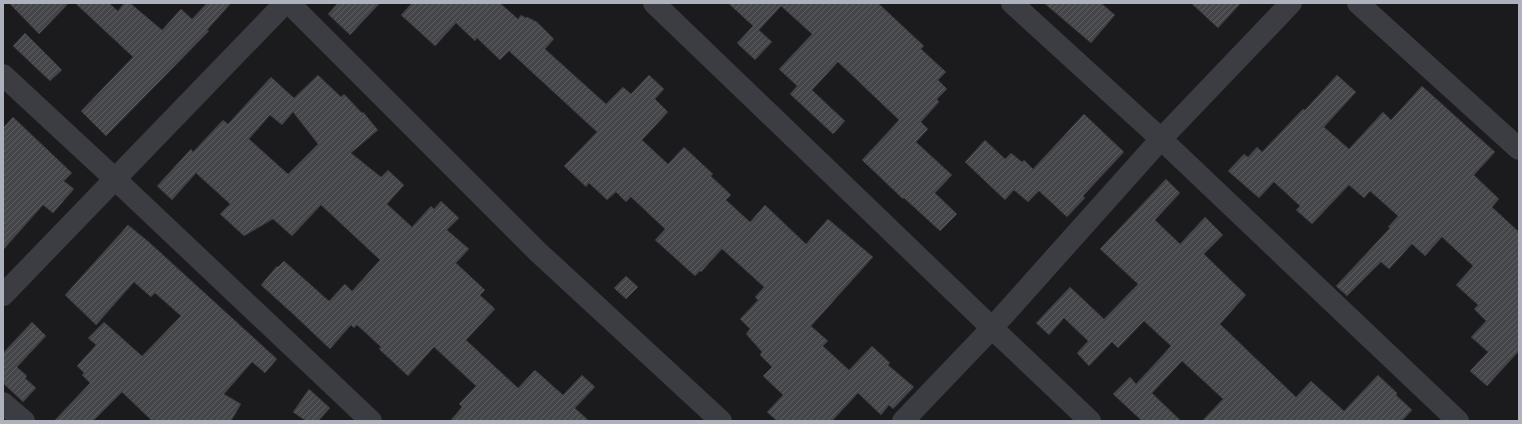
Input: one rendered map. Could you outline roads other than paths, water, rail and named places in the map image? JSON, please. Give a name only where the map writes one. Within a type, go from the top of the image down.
[{"type":"street","points":[[3,295],[285,3]]},
{"type":"street","points":[[290,3],[538,252],[721,421]]},
{"type":"street","points":[[654,3],[1090,421]]},
{"type":"street","points":[[1012,3],[1161,139],[1458,421]]},
{"type":"street","points":[[903,421],[992,328],[1161,139],[1291,3]]},
{"type":"street","points":[[1358,3],[1519,149]]},
{"type":"street","points":[[3,74],[370,421]]},
{"type":"street","points":[[3,403],[24,421]]}]
